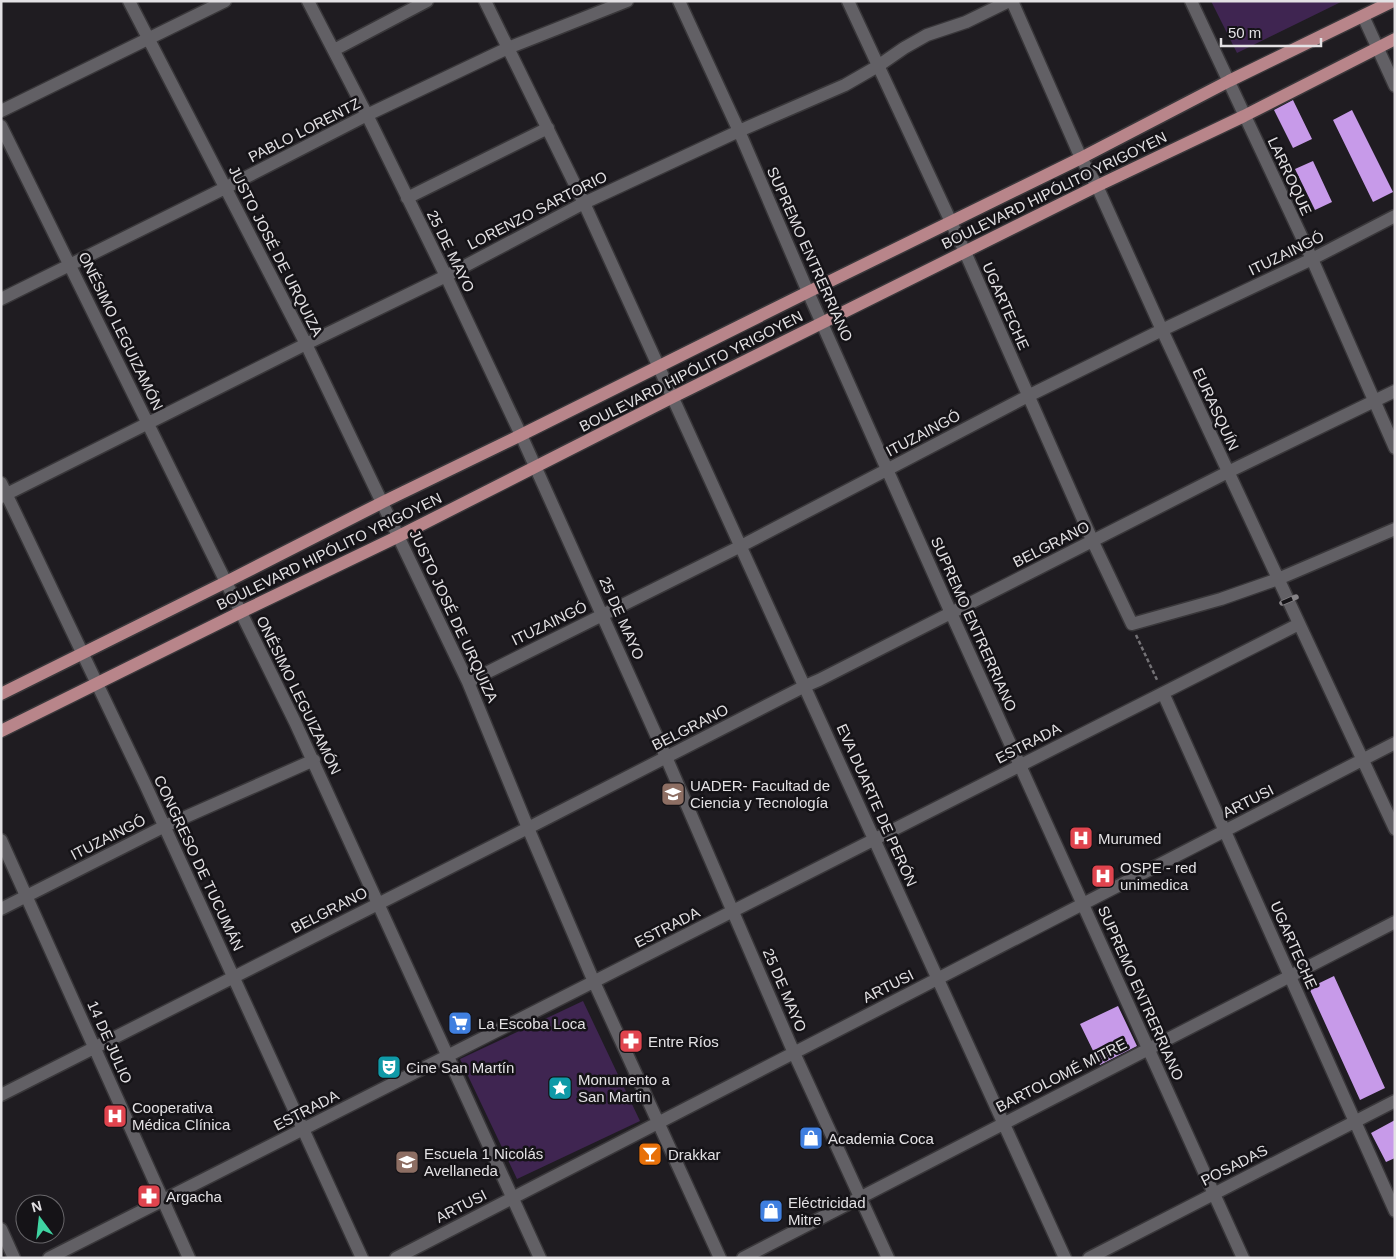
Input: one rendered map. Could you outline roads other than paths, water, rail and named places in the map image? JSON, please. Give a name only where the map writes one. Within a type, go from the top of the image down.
[{"type":"main road","name":"BOULEVARD HIPÓLITO YRIGOYEN","points":[[1,694],[382,502],[1081,158],[1229,81],[1393,1]]},
{"type":"main road","name":"BOULEVARD HIPÓLITO YRIGOYEN","points":[[1,731],[240,612],[399,536],[673,397],[1097,186],[1244,116],[1395,39]]},
{"type":"street","name":"JUSTO JOSÉ DE URQUIZA","points":[[129,1],[306,344],[468,682],[594,982],[720,1258]]},
{"type":"street","points":[[1,111],[225,1]]},
{"type":"street","name":"25 DE MAYO","points":[[308,1],[367,115],[446,276],[536,467],[666,757],[794,1053],[888,1258]]},
{"type":"street","points":[[334,50],[427,1]]},
{"type":"street","name":"EVA DUARTE DE PERÓN","points":[[485,1],[584,203],[1065,1258]]},
{"type":"street","name":"PABLO LORENTZ","points":[[1,299],[367,115],[508,48],[627,1]]},
{"type":"street","name":"SUPREMO ENTRERRIANO","points":[[680,1],[739,131],[950,613],[1021,765],[1244,1258]]},
{"type":"street","name":"UGARTECHE","points":[[848,1],[965,252],[1093,542],[1132,624],[1221,599],[1278,580]]},
{"type":"street","name":"LORENZO SARTORIO","points":[[3,491],[148,424],[446,276],[584,203],[739,131],[845,85],[927,35],[966,22],[1010,1]]},
{"type":"street","name":"EURASQUÍN","points":[[1010,1],[1081,158],[1097,186],[1162,330],[1395,829]]},
{"type":"street","name":"LARROQUE","points":[[1190,1],[1312,259],[1395,448]]},
{"type":"street","points":[[1363,16],[1395,86]]},
{"type":"street","name":"ONÉSIMO LEGUIZAMÓN","points":[[1,126],[314,760],[540,1258]]},
{"type":"street","points":[[407,198],[548,128]]},
{"type":"street","name":"ITUZAINGÓ","points":[[468,682],[741,546],[1028,396],[1312,259],[1395,216]]},
{"type":"street","name":"BELGRANO","points":[[1,1095],[1228,472],[1395,391]]},
{"type":"street","name":"CONGRESO DE TUCUMÁN","points":[[3,491],[165,826],[362,1258]]},
{"type":"street","points":[[1278,580],[1395,529]]},
{"type":"street","name":"ESTRADA","points":[[49,1258],[1299,624]]},
{"type":"street","name":"UGARTECHE","points":[[1163,693],[1395,1211]]},
{"type":"street","name":"ARTUSI","points":[[396,1258],[1395,743]]},
{"type":"street","name":"ITUZAINGÓ","points":[[1,909],[165,826],[314,760]]},
{"type":"street","name":"14 DE JULIO","points":[[1,840],[189,1258]]},
{"type":"street","name":"BARTOLOMÉ MITRE","points":[[743,1258],[1395,922]]},
{"type":"street","name":"POSADAS","points":[[1089,1258],[1395,1100]]},
{"type":"street","points":[[1,1229],[14,1258]]},
{"type":"railway","points":[[1282,603],[1296,597]]},
{"type":"place","name":"UADER- Facultad de Ciencia y Tecnología","points":[[673,794]]},
{"type":"place","name":"Murumed","points":[[1081,838]]},
{"type":"place","name":"OSPE - red unimedica","points":[[1103,876]]},
{"type":"place","name":"La Escoba Loca","points":[[460,1023]]},
{"type":"place","name":"Entre Ríos","points":[[631,1041]]},
{"type":"place","name":"Cine San Martín","points":[[389,1067]]},
{"type":"place","name":"Monumento a San Martin","points":[[560,1088]]},
{"type":"place","name":"Cooperativa Médica Clínica","points":[[115,1116]]},
{"type":"place","name":"Academia Coca","points":[[811,1138]]},
{"type":"place","name":"Drakkar","points":[[650,1154]]},
{"type":"place","name":"Escuela 1 Nicolás Avellaneda","points":[[407,1162]]},
{"type":"place","name":"Argacha","points":[[149,1196]]},
{"type":"place","name":"Eléctricidad Mitre","points":[[771,1211]]}]
